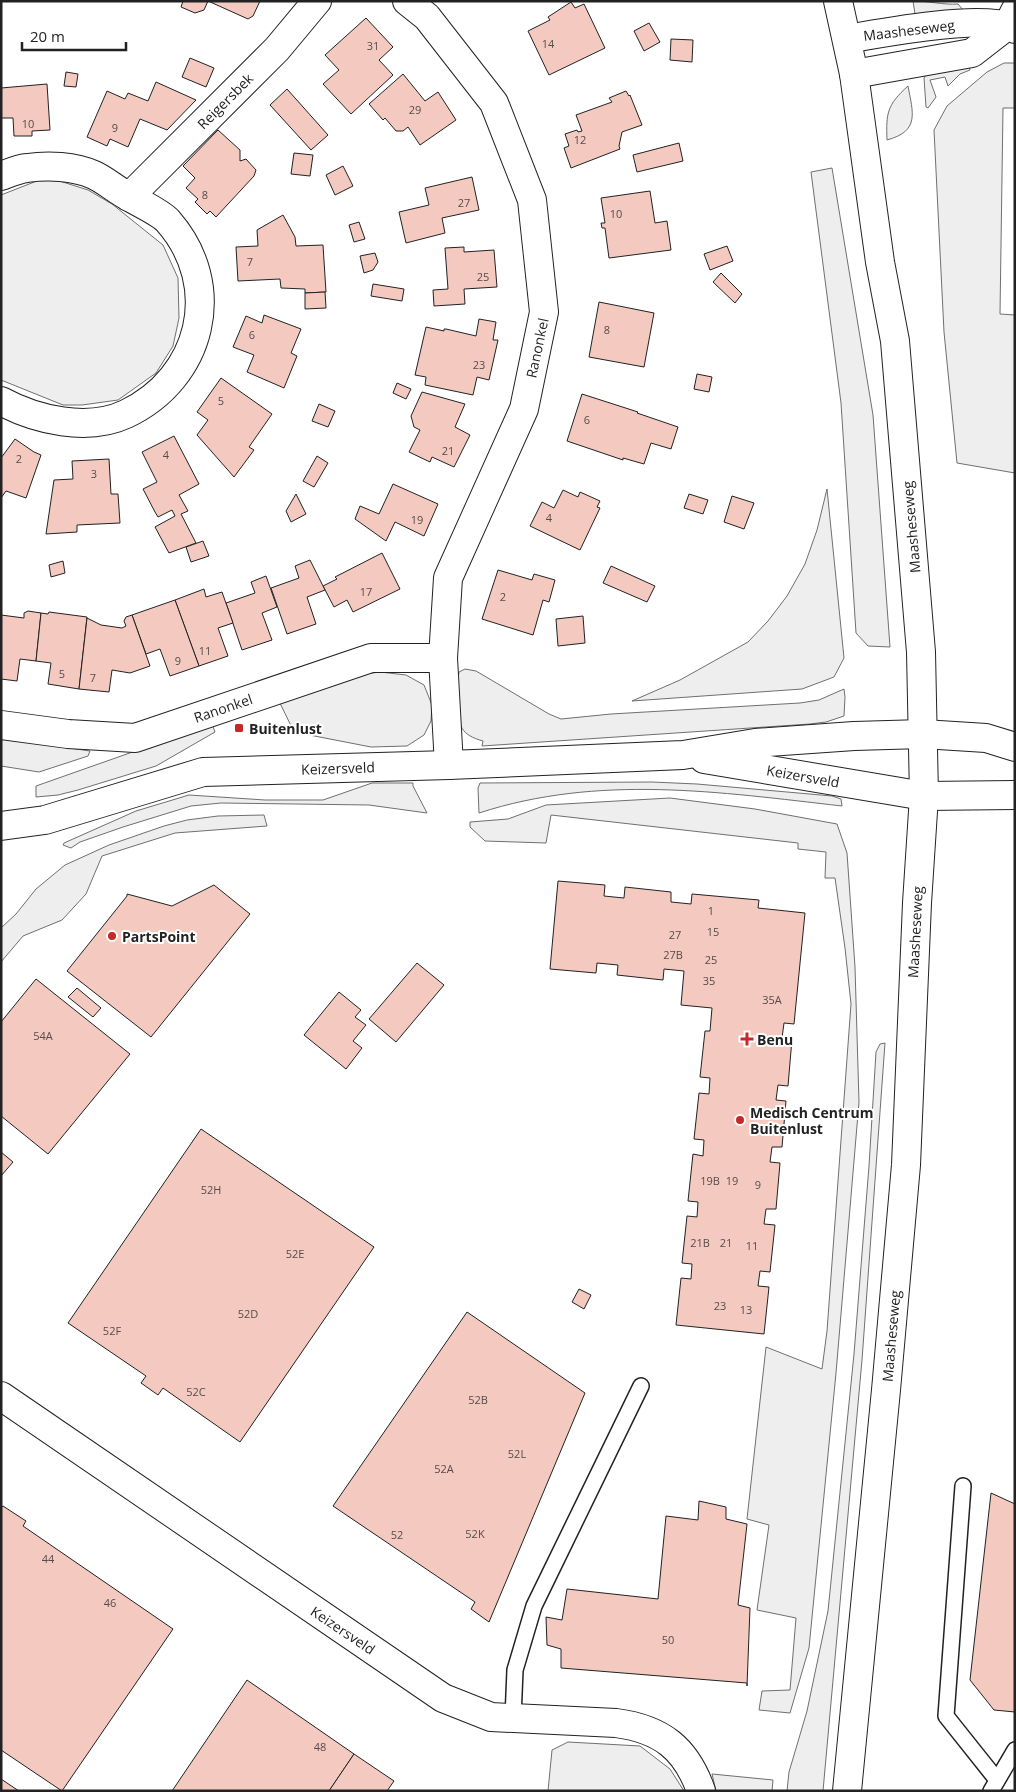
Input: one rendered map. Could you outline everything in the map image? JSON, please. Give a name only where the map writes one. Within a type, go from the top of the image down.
[{"type":"street","name":"Reigersbek","points":[[129,197],[277,49],[316,1]]},
{"type":"street","name":"Ranonkel","points":[[407,1],[427,17],[494,102],[532,200],[544,312],[524,409],[448,578],[443,658],[449,765]]},
{"type":"street","points":[[838,1],[847,39]]},
{"type":"street","name":"Maasheseweg","points":[[847,1791],[906,1165],[916,903],[924,796],[921,652],[895,341],[880,262],[854,74],[847,39],[907,29],[1012,22]]},
{"type":"street","name":"Maasheseweg","points":[[854,74],[972,53],[1012,22]]},
{"type":"street","points":[[1,176],[26,168],[63,167],[93,174],[167,219],[188,250],[198,280],[200,308],[195,339],[186,360],[171,381],[154,398],[124,414],[103,421],[74,423],[35,415],[1,401]]},
{"type":"street","name":"Ranonkel","points":[[1,725],[68,734],[135,738],[371,658],[443,658]]},
{"type":"street","name":"Keizersveld","points":[[1,826],[44,820],[203,772],[449,765],[683,755],[755,743],[854,736],[923,734],[986,738],[1015,746]]},
{"type":"street","name":"Keizersveld","points":[[683,755],[924,796],[1015,795]]},
{"type":"street","name":"Keizersveld","points":[[1,1396],[443,1698],[491,1717],[616,1723],[634,1725],[652,1731],[681,1753],[695,1773],[702,1791]]},
{"type":"lane","points":[[513,1718],[515,1670],[534,1606],[641,1386]]},
{"type":"lane","points":[[963,1486],[946,1716],[994,1785],[1015,1750]]},
{"type":"shaded area","points":[[913,1],[958,4],[964,11],[915,14]]},
{"type":"shaded area","points":[[1004,63],[1015,63],[1015,108],[1003,108],[1000,314],[1015,315],[1015,473],[957,463],[944,332],[934,130],[947,106],[987,72]]},
{"type":"shaded area","points":[[969,66],[970,70],[960,74],[948,86],[945,77],[930,80],[936,97],[928,108],[926,107],[924,78],[926,75]]},
{"type":"shaded area","points":[[908,86],[912,120],[905,132],[887,140],[889,110]]},
{"type":"shaded area","points":[[832,168],[873,415],[890,647],[868,646],[856,633],[841,403],[811,172]]},
{"type":"shaded area","points":[[47,177],[88,190],[112,204],[163,245],[178,278],[179,318],[173,346],[156,373],[118,400],[82,405],[63,405],[1,380],[1,195]]},
{"type":"shaded area","points":[[827,489],[844,658],[834,677],[802,689],[632,701],[680,680],[748,642],[768,621],[787,596],[805,564],[817,530]]},
{"type":"shaded area","points":[[465,669],[476,671],[549,714],[561,719],[611,714],[800,703],[819,700],[844,689],[844,716],[826,722],[810,724],[482,746],[483,741],[470,736],[460,724],[457,692],[458,676],[459,672]]},
{"type":"shaded area","points":[[380,672],[406,675],[424,685],[432,705],[431,721],[424,735],[407,746],[371,747],[294,732],[278,699],[342,677]]},
{"type":"shaded area","points":[[212,724],[215,732],[156,766],[78,790],[58,795],[36,797],[36,786]]},
{"type":"shaded area","points":[[1,738],[90,751],[88,756],[39,772],[1,766]]},
{"type":"shaded area","points":[[652,782],[832,796],[841,799],[842,806],[705,792],[614,790],[569,793],[524,801],[479,813],[478,788],[480,783]]},
{"type":"shaded area","points":[[372,783],[413,783],[427,813],[369,805],[221,803],[191,806],[80,842],[71,848],[63,845],[136,811],[189,795],[265,800],[323,800]]},
{"type":"shaded area","points":[[670,798],[755,809],[837,824],[847,853],[855,967],[859,1102],[836,1373],[809,1648],[790,1713],[759,1710],[762,1691],[790,1690],[796,1618],[757,1610],[769,1525],[747,1519],[766,1347],[822,1369],[827,1331],[851,1004],[835,878],[825,878],[826,852],[798,849],[798,843],[551,815],[546,843],[485,841],[470,827],[470,822],[508,819],[546,805]]},
{"type":"shaded area","points":[[264,815],[267,826],[175,833],[102,856],[86,894],[62,920],[23,936],[1,962],[1,928],[16,914],[36,889],[65,865],[109,845],[187,820],[218,816]]},
{"type":"shaded area","points":[[885,1043],[862,1360],[823,1791],[787,1791],[789,1772],[807,1711],[828,1611],[854,1354],[876,1052],[880,1044]]},
{"type":"shaded area","points":[[568,1742],[640,1746],[670,1769],[684,1791],[548,1791],[552,1750]]},
{"type":"shaded area","points":[[712,1774],[773,1780],[772,1791],[716,1791]]},
{"type":"building","points":[[183,1],[208,1],[204,10],[195,13],[181,7]]},
{"type":"building","points":[[208,1],[260,1],[253,16],[248,19]]},
{"type":"building","points":[[571,2],[575,8],[584,4],[605,48],[549,75],[528,31],[550,20],[548,17]]},
{"type":"building","points":[[366,18],[393,47],[379,60],[393,75],[351,114],[323,84],[339,70],[325,55]]},
{"type":"building","points":[[649,23],[660,42],[644,51],[634,31]]},
{"type":"building","points":[[671,39],[693,40],[692,62],[670,60]]},
{"type":"building","points":[[190,58],[214,68],[206,87],[182,77]]},
{"type":"building","points":[[66,72],[78,74],[76,87],[64,86]]},
{"type":"building","points":[[403,74],[425,101],[438,92],[456,120],[420,145],[408,127],[403,131],[396,131],[369,104]]},
{"type":"building","points":[[156,82],[196,100],[167,130],[140,119],[128,147],[110,139],[107,146],[87,137],[107,91],[125,99],[128,93],[148,101]]},
{"type":"building","points":[[47,84],[50,130],[32,131],[32,136],[14,136],[13,118],[1,118],[1,88]]},
{"type":"building","points":[[287,89],[328,135],[311,150],[270,105]]},
{"type":"building","points":[[626,91],[630,95],[642,125],[622,132],[620,149],[571,168],[564,148],[569,146],[565,134],[577,130],[578,132],[582,131],[576,115],[612,102],[609,98]]},
{"type":"building","points":[[218,130],[240,150],[240,161],[246,159],[256,170],[254,176],[216,217],[210,211],[207,214],[195,202],[198,199],[186,188],[195,178],[183,166]]},
{"type":"building","points":[[679,143],[683,161],[637,172],[633,155]]},
{"type":"building","points":[[294,153],[313,155],[310,176],[291,174]]},
{"type":"building","points":[[343,166],[353,186],[335,195],[326,175]]},
{"type":"building","points":[[472,177],[479,210],[442,218],[445,233],[406,243],[399,212],[429,205],[425,188]]},
{"type":"building","points":[[650,191],[655,223],[667,221],[671,250],[609,258],[605,228],[602,228],[601,223],[605,223],[601,198]]},
{"type":"building","points":[[283,215],[295,237],[296,246],[323,245],[326,292],[305,293],[305,289],[281,288],[280,279],[238,281],[236,247],[258,246],[257,230]]},
{"type":"building","points":[[359,222],[365,239],[354,242],[349,225]]},
{"type":"building","points":[[727,246],[733,261],[710,270],[704,254]]},
{"type":"building","points":[[464,247],[464,252],[494,250],[497,287],[464,289],[465,304],[434,306],[433,290],[448,289],[445,248]]},
{"type":"building","points":[[375,253],[378,262],[373,270],[364,273],[360,256]]},
{"type":"building","points":[[721,273],[742,294],[735,303],[713,282]]},
{"type":"building","points":[[373,284],[404,289],[402,301],[371,296]]},
{"type":"building","points":[[325,292],[326,308],[305,309],[305,293]]},
{"type":"building","points":[[599,302],[654,313],[644,367],[589,357]]},
{"type":"building","points":[[264,315],[301,329],[291,353],[297,356],[284,388],[247,372],[254,355],[233,347],[246,316],[262,323]]},
{"type":"building","points":[[479,319],[496,322],[493,340],[498,340],[489,380],[477,377],[473,395],[425,385],[426,377],[415,375],[426,327],[444,331],[446,329],[476,336]]},
{"type":"building","points":[[697,374],[712,377],[709,392],[694,389]]},
{"type":"building","points":[[221,378],[272,414],[249,447],[254,450],[234,477],[197,435],[208,420],[197,412]]},
{"type":"building","points":[[397,383],[411,389],[406,399],[393,393]]},
{"type":"building","points":[[422,392],[465,404],[455,427],[470,435],[454,467],[432,457],[430,462],[409,452],[420,430],[414,427],[411,416]]},
{"type":"building","points":[[582,394],[678,427],[671,449],[651,443],[644,464],[623,458],[623,460],[567,441]]},
{"type":"building","points":[[319,404],[335,411],[328,427],[312,421]]},
{"type":"building","points":[[174,436],[199,484],[179,495],[188,511],[181,514],[196,543],[169,553],[155,527],[175,516],[172,510],[158,517],[143,489],[157,482],[142,452]]},
{"type":"building","points":[[15,439],[41,455],[26,498],[6,491],[1,498],[1,458]]},
{"type":"building","points":[[317,456],[328,463],[314,487],[303,481]]},
{"type":"building","points":[[109,459],[111,494],[118,494],[120,523],[77,525],[77,532],[46,534],[54,480],[73,479],[72,461]]},
{"type":"building","points":[[393,484],[438,504],[424,536],[395,522],[386,541],[355,519],[360,506],[379,514]]},
{"type":"building","points":[[563,490],[578,497],[580,492],[600,501],[597,507],[600,508],[580,550],[530,526],[542,502],[554,508]]},
{"type":"building","points":[[296,494],[306,514],[291,522],[286,511]]},
{"type":"building","points":[[689,494],[708,500],[703,514],[684,508]]},
{"type":"building","points":[[732,496],[754,503],[744,529],[724,522]]},
{"type":"building","points":[[203,541],[209,556],[191,562],[186,547]]},
{"type":"building","points":[[382,553],[400,589],[353,612],[347,600],[334,607],[323,586],[337,579],[335,577]]},
{"type":"building","points":[[310,560],[325,590],[307,597],[316,624],[287,634],[271,588],[299,578],[295,566]]},
{"type":"building","points":[[63,561],[65,573],[51,577],[49,565]]},
{"type":"building","points":[[611,566],[655,586],[647,602],[603,583]]},
{"type":"building","points":[[498,570],[532,580],[534,574],[555,580],[549,602],[543,600],[533,635],[482,619]]},
{"type":"building","points":[[266,576],[277,607],[262,613],[272,640],[242,650],[226,603],[255,593],[251,582]]},
{"type":"building","points":[[204,589],[206,597],[222,592],[233,623],[218,628],[228,656],[199,666],[175,600]]},
{"type":"building","points":[[175,600],[199,666],[170,676],[160,649],[146,654],[132,615]]},
{"type":"building","points":[[28,611],[41,613],[36,661],[20,659],[17,681],[1,679],[1,615],[24,618],[24,613]]},
{"type":"building","points":[[49,612],[87,617],[79,689],[48,684],[51,663],[36,661],[41,613],[48,614]]},
{"type":"building","points":[[132,615],[150,666],[130,673],[112,670],[109,692],[79,689],[87,618],[101,625],[122,628],[126,626],[124,621],[126,617]]},
{"type":"building","points":[[583,616],[585,643],[558,646],[556,619]]},
{"type":"building","name":"Medisch Centrum Buitenlust","points":[[558,881],[605,885],[604,896],[624,898],[625,887],[671,892],[671,902],[691,904],[692,894],[759,900],[758,908],[805,913],[794,1024],[784,1023],[782,1038],[792,1039],[788,1086],[778,1085],[776,1100],[786,1101],[782,1147],[772,1147],[770,1162],[780,1163],[776,1209],[766,1209],[764,1224],[775,1225],[770,1272],[760,1271],[758,1286],[769,1287],[764,1334],[676,1325],[681,1278],[691,1279],[692,1264],[682,1263],[687,1216],[697,1217],[698,1202],[688,1201],[693,1154],[703,1156],[704,1140],[694,1139],[699,1093],[709,1094],[710,1078],[700,1077],[705,1031],[710,1031],[712,1008],[681,1005],[684,971],[664,969],[663,980],[617,975],[618,965],[597,963],[596,973],[550,969]]},
{"type":"building","points":[[214,885],[250,914],[151,1037],[67,971],[127,894],[172,906]]},
{"type":"building","points":[[417,963],[444,985],[396,1042],[369,1019]]},
{"type":"building","points":[[36,979],[130,1054],[48,1154],[1,1116],[1,1022]]},
{"type":"building","points":[[77,988],[101,1008],[93,1017],[68,997]]},
{"type":"building","points":[[339,992],[361,1010],[355,1017],[366,1025],[353,1041],[362,1048],[346,1069],[304,1035]]},
{"type":"building","points":[[201,1129],[374,1247],[240,1442],[163,1388],[158,1395],[141,1383],[146,1376],[68,1323]]},
{"type":"building","points":[[1,1152],[13,1162],[1,1176]]},
{"type":"building","points":[[579,1289],[591,1295],[584,1309],[572,1302]]},
{"type":"building","points":[[467,1312],[585,1393],[489,1622],[471,1609],[475,1602],[333,1506]]},
{"type":"building","points":[[991,1493],[1015,1504],[1015,1712],[994,1710],[970,1680]]},
{"type":"building","points":[[699,1501],[726,1507],[726,1519],[747,1524],[738,1605],[750,1608],[747,1686],[747,1683],[561,1668],[561,1649],[547,1645],[546,1617],[562,1620],[567,1589],[658,1599],[666,1516],[698,1520]]},
{"type":"building","points":[[3,1506],[26,1521],[23,1526],[173,1629],[62,1791],[1,1750],[1,1508]]},
{"type":"building","points":[[247,1680],[354,1754],[329,1791],[172,1791]]},
{"type":"building","points":[[354,1754],[394,1781],[387,1791],[329,1791]]},
{"type":"building","points":[[1,1779],[19,1791],[1,1791]]},
{"type":"place","name":"Buitenlust","points":[[239,728]]},
{"type":"place","name":"PartsPoint","points":[[112,936]]},
{"type":"place","name":"Benu","points":[[747,1039]]},
{"type":"place","name":"Medisch Centrum Buitenlust","points":[[740,1120]]}]
